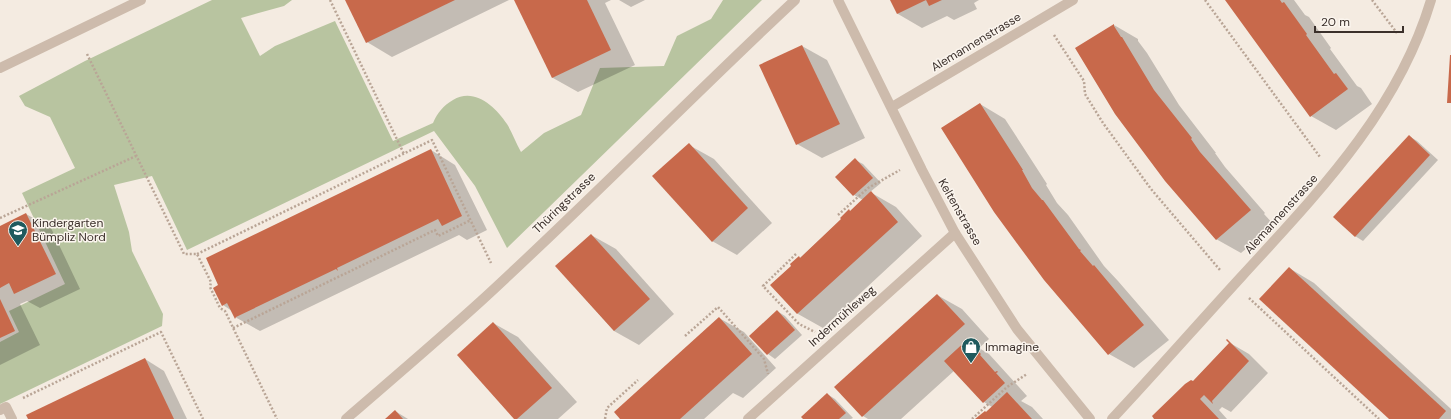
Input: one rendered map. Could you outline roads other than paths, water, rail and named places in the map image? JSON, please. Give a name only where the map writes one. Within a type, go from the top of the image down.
[{"type":"street","name":"Thüringstrasse","points":[[346,419],[422,354],[481,300],[727,63],[795,0]]},
{"type":"street","name":"Keltenstrasse","points":[[838,0],[922,170],[955,232],[1017,329],[1090,419]]},
{"type":"street","name":"Alemannenstrasse","points":[[892,107],[1073,0]]},
{"type":"street","name":"Alemannenstrasse","points":[[1112,419],[1320,190],[1354,148],[1399,75],[1419,35],[1431,0]]},
{"type":"street","points":[[0,68],[136,1]]},
{"type":"street","name":"Indermühleweg","points":[[748,419],[955,232]]},
{"type":"street","points":[[3,408],[12,419]]},
{"type":"place","name":"Kindergarten Bümpliz Nord","points":[[18,247]]},
{"type":"place","name":"Immagine","points":[[971,364]]}]
